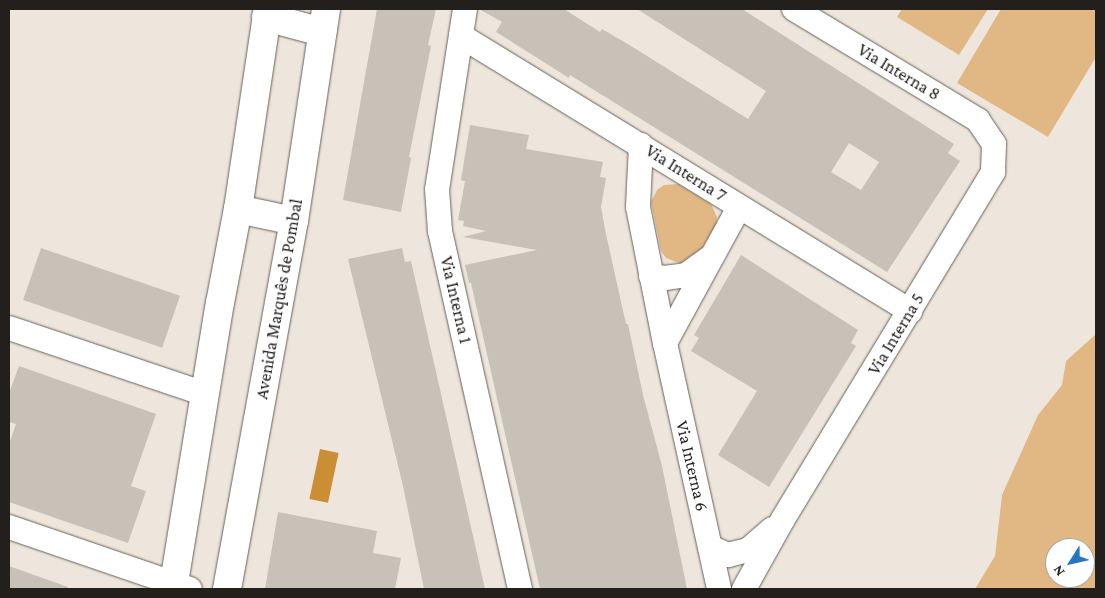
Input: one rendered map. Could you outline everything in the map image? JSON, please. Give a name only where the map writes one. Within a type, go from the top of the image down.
[{"type":"main road","points":[[179,588],[206,394],[238,209],[267,13],[324,20]]},
{"type":"main road","name":"Avenida Marquês de Pombal","points":[[227,589],[294,220],[324,20]]},
{"type":"main road","points":[[238,209],[294,220]]},
{"type":"street","name":"Via Interna 1","points":[[465,9],[437,189],[440,231],[520,589]]},
{"type":"street","name":"Via Interna 8","points":[[794,9],[978,120],[994,144]]},
{"type":"street","name":"Via Interna 7","points":[[461,36],[910,311]]},
{"type":"street","name":"Via Interna 5","points":[[744,589],[783,519],[994,172],[994,144]]},
{"type":"street","name":"Via Interna 6","points":[[641,145],[638,207],[718,589]]},
{"type":"street","points":[[665,343],[739,207]]},
{"type":"street","points":[[651,276],[665,278],[686,275],[714,254]]},
{"type":"street","points":[[9,328],[206,394]]},
{"type":"street","name":"Via Interna 5","points":[[710,547],[728,555],[748,550],[783,519]]},
{"type":"street","points":[[9,527],[179,588]]},
{"type":"shaded area","points":[[902,9],[988,9],[959,55],[897,17]]},
{"type":"shaded area","points":[[1001,9],[1096,9],[1096,57],[1048,137],[957,83]]},
{"type":"shaded area","points":[[678,184],[711,204],[717,217],[716,225],[696,258],[688,262],[679,263],[666,258],[661,251],[651,202],[657,190],[664,185]]},
{"type":"shaded area","points":[[1096,334],[1096,589],[975,589],[995,556],[1002,495],[1038,415],[1062,385],[1066,361]]},
{"type":"shaded area","points":[[320,449],[339,453],[328,503],[309,499]]},
{"type":"building","points":[[377,9],[436,9],[428,45],[431,46],[409,157],[411,158],[401,212],[343,200]]},
{"type":"building","points":[[479,9],[564,9],[600,32],[602,29],[631,46],[748,119],[766,91],[637,9],[742,9],[954,144],[948,153],[960,161],[887,272],[570,75],[569,78],[496,32],[502,22]],"holes":[[[849,143],[879,162],[861,190],[831,172]]]},
{"type":"building","points":[[470,125],[529,135],[526,149],[603,162],[600,177],[606,178],[601,207],[606,234],[643,395],[662,466],[687,589],[540,589],[471,283],[469,283],[465,265],[537,250],[463,237],[486,231],[463,226],[464,221],[458,220],[465,181],[461,180]]},
{"type":"building","points":[[41,248],[180,296],[162,348],[23,300]]},
{"type":"building","points":[[402,248],[405,262],[411,261],[485,589],[424,589],[403,486],[348,259]]},
{"type":"building","points":[[741,255],[858,330],[851,343],[856,346],[769,487],[718,455],[757,391],[691,351],[699,338],[694,335]]},
{"type":"building","points":[[19,366],[156,414],[131,486],[146,491],[128,543],[9,502],[9,444],[16,424],[9,422],[9,393]]},
{"type":"building","points":[[278,512],[377,531],[373,553],[401,558],[395,589],[265,589]]},
{"type":"building","points":[[9,566],[68,587],[67,589],[9,589]]}]
